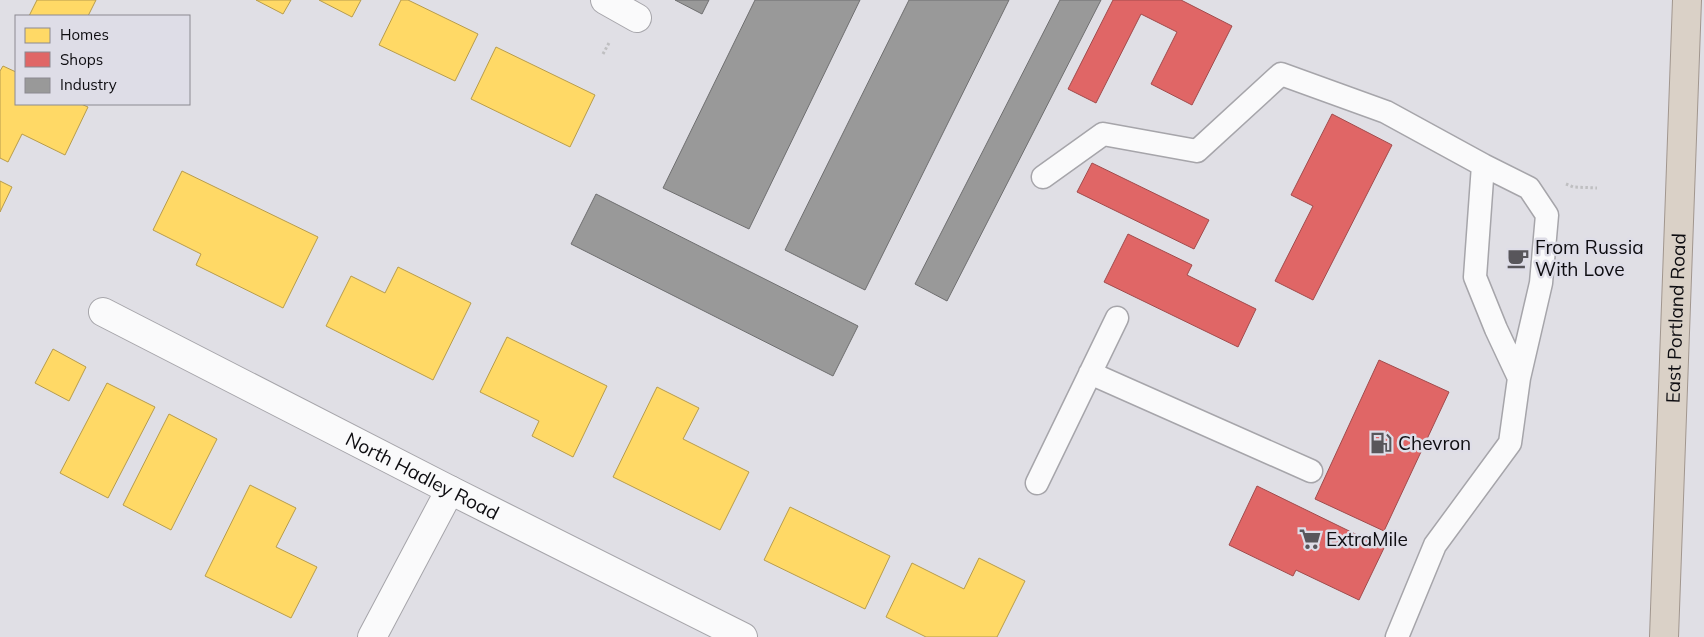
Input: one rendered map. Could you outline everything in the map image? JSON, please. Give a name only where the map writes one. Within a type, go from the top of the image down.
[{"type":"highway","name":"East Portland Road","points":[[1664,637],[1688,0]]},
{"type":"street","points":[[605,0],[636,18]]},
{"type":"street","name":"North Hadley Road","points":[[103,312],[450,490],[743,637]]},
{"type":"street","points":[[372,637],[450,490]]},
{"type":"lane","points":[[1043,177],[1103,134],[1197,151],[1281,74],[1386,112],[1483,166],[1529,188],[1547,215],[1542,283],[1519,378],[1510,443],[1435,545],[1397,637]]},
{"type":"lane","points":[[1483,166],[1475,277],[1496,329],[1519,378]]},
{"type":"lane","points":[[1037,482],[1117,318]]},
{"type":"lane","points":[[1090,373],[1311,471]]},
{"type":"building: Homes","points":[[37,0],[96,0],[88,15],[30,15]]},
{"type":"building: Homes","points":[[256,0],[291,0],[283,14]]},
{"type":"building: Homes","points":[[319,0],[361,0],[352,17]]},
{"type":"building: Homes","points":[[401,0],[408,0],[478,34],[455,81],[379,45]]},
{"type":"building: Homes","points":[[496,47],[595,95],[570,147],[471,99]]},
{"type":"building: Homes","points":[[3,66],[15,72],[15,105],[83,105],[88,107],[65,155],[22,134],[8,162],[0,158],[0,71]]},
{"type":"building: Homes","points":[[182,171],[318,237],[283,308],[196,265],[201,254],[153,230]]},
{"type":"building: Homes","points":[[0,181],[12,187],[0,212]]},
{"type":"building: Homes","points":[[398,267],[471,303],[433,380],[326,326],[351,276],[385,293]]},
{"type":"building: Homes","points":[[507,337],[607,386],[573,457],[532,436],[539,421],[480,392]]},
{"type":"building: Homes","points":[[53,349],[86,367],[69,401],[35,383]]},
{"type":"building: Homes","points":[[107,383],[155,407],[108,498],[60,473]]},
{"type":"building: Homes","points":[[657,387],[699,408],[683,439],[749,472],[720,530],[613,477]]},
{"type":"building: Homes","points":[[169,414],[217,439],[171,530],[123,505]]},
{"type":"building: Homes","points":[[250,485],[296,508],[276,547],[317,567],[291,618],[205,576]]},
{"type":"building: Homes","points":[[790,507],[890,556],[865,609],[764,560]]},
{"type":"building: Homes","points":[[979,558],[1025,581],[997,637],[926,637],[886,617],[912,563],[964,589]]},
{"type":"building: Shops","points":[[1113,0],[1181,0],[1232,26],[1192,105],[1151,84],[1177,32],[1141,14],[1096,103],[1068,89]]},
{"type":"building: Shops","points":[[1332,114],[1392,145],[1313,300],[1275,281],[1313,206],[1291,195]]},
{"type":"building: Shops","points":[[1092,163],[1209,220],[1194,249],[1077,192]]},
{"type":"building: Shops","points":[[1128,234],[1192,265],[1187,275],[1256,309],[1238,347],[1104,282]]},
{"type":"building: Shops","points":[[1379,360],[1449,392],[1384,531],[1315,499]]},
{"type":"building: Shops","points":[[1257,486],[1384,548],[1359,600],[1296,570],[1293,576],[1229,545]]},
{"type":"building: Industry","points":[[675,0],[709,0],[702,14]]},
{"type":"building: Industry","points":[[755,0],[860,0],[749,229],[663,188]]},
{"type":"building: Industry","points":[[909,0],[1009,0],[865,290],[785,250]]},
{"type":"building: Industry","points":[[1060,0],[1101,0],[947,301],[915,284]]},
{"type":"building: Industry","points":[[596,194],[858,326],[833,376],[571,244]]},
{"type":"place","name":"From Russia With Love","points":[[1518,258]]},
{"type":"place","name":"Chevron","points":[[1381,443]]},
{"type":"place","name":"ExtraMile","points":[[1310,539]]}]
